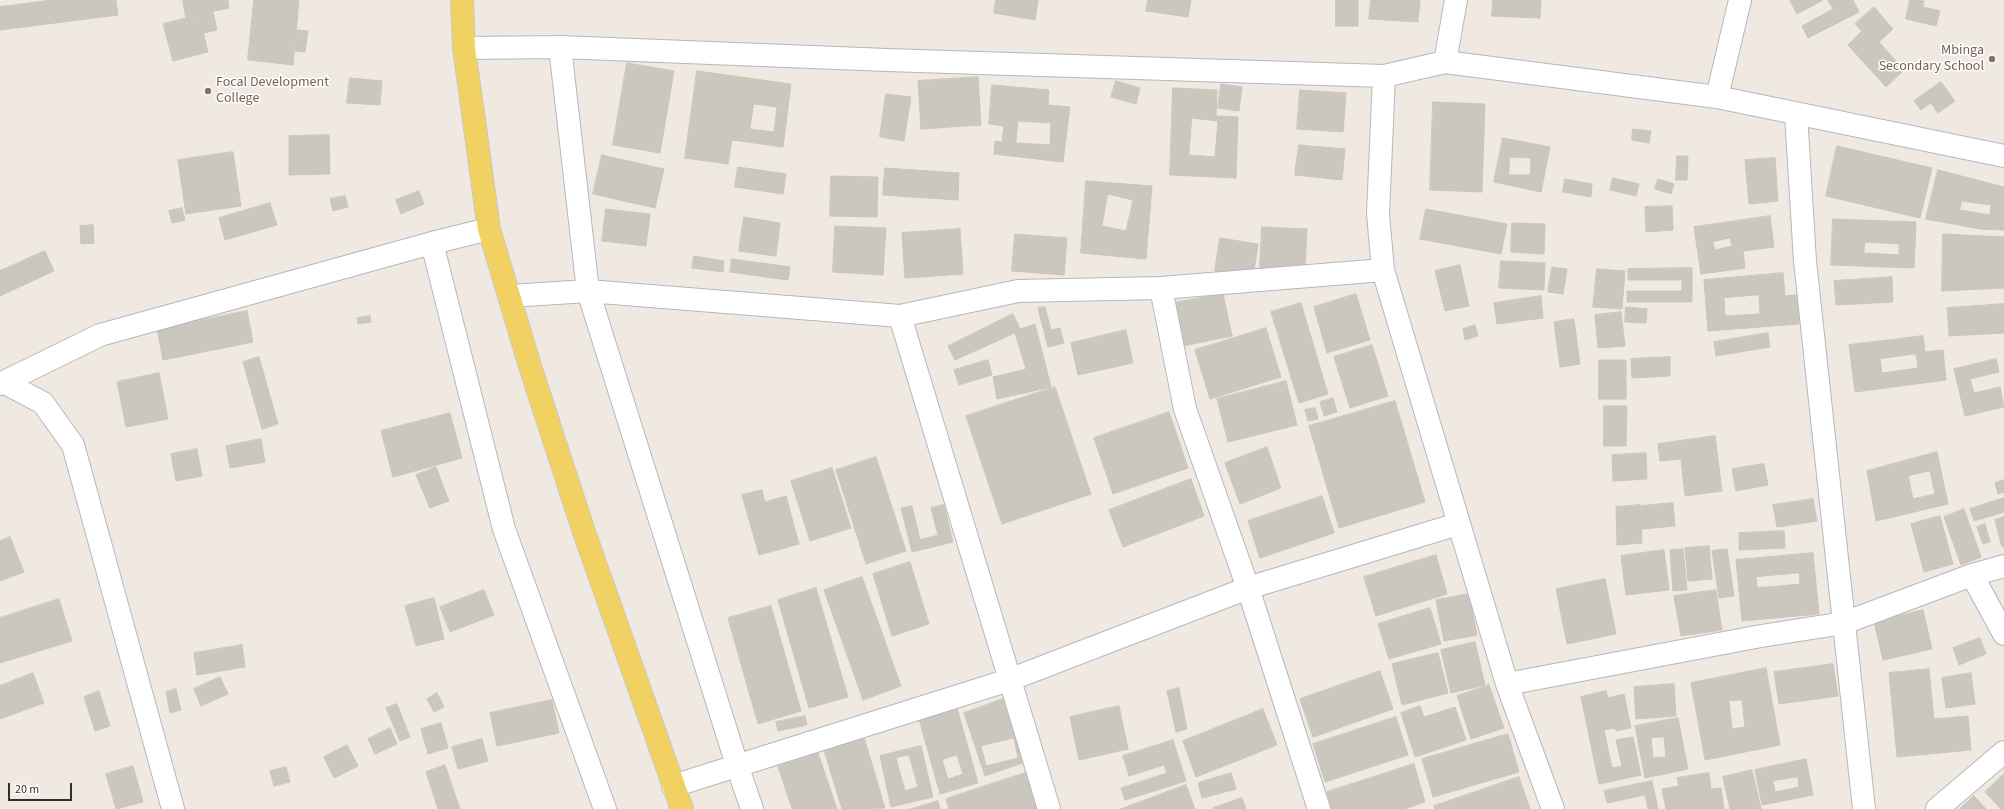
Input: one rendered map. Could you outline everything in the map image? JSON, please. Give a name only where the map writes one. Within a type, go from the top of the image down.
[{"type":"main road","points":[[462,0],[464,48],[489,229],[530,366],[584,532],[682,809]]},
{"type":"street","points":[[1445,62],[1456,0]]},
{"type":"street","points":[[1717,98],[1740,0]]},
{"type":"street","points":[[560,47],[588,291],[752,809]]},
{"type":"street","points":[[464,48],[560,47],[888,60],[1384,76],[1445,62],[1717,98],[2004,156]]},
{"type":"street","points":[[1384,76],[1378,214],[1383,270],[1507,684],[1554,809]]},
{"type":"street","points":[[1796,114],[1805,261],[1864,809]]},
{"type":"street","points":[[2,384],[100,335],[432,243],[489,229]]},
{"type":"street","points":[[432,243],[504,529],[605,809]]},
{"type":"street","points":[[510,296],[588,291],[900,316],[1018,291],[1161,288],[1383,270]]},
{"type":"street","points":[[1161,288],[1185,409],[1248,588],[1319,809]]},
{"type":"street","points":[[900,316],[1049,809]]},
{"type":"street","points":[[2,384],[43,403],[73,445],[173,809]]},
{"type":"street","points":[[674,786],[1009,680],[1248,588],[1458,524]]},
{"type":"street","points":[[1507,684],[1753,638],[1844,623],[1972,575],[2004,566]]},
{"type":"street","points":[[1972,575],[2004,634]]},
{"type":"street","points":[[1938,809],[2004,752]]},
{"type":"building","points":[[53,0],[116,0],[118,15],[0,30],[0,7]]},
{"type":"building","points":[[183,0],[228,0],[229,8],[186,17]]},
{"type":"building","points":[[254,0],[299,0],[293,65],[248,60]]},
{"type":"building","points":[[996,0],[1038,0],[1035,20],[994,13]]},
{"type":"building","points":[[1148,0],[1191,0],[1188,17],[1146,11]]},
{"type":"building","points":[[1336,0],[1358,0],[1358,26],[1336,26]]},
{"type":"building","points":[[1371,0],[1420,0],[1418,22],[1369,19]]},
{"type":"building","points":[[1493,0],[1541,0],[1540,18],[1492,16]]},
{"type":"building","points":[[1823,0],[1797,14],[1790,1]]},
{"type":"building","points":[[1828,0],[1853,0],[1859,12],[1808,38],[1802,26],[1833,9]]},
{"type":"building","points":[[1910,0],[1924,1],[1923,7],[1940,11],[1936,26],[1906,19]]},
{"type":"building","points":[[1874,7],[1893,29],[1879,42],[1904,70],[1886,87],[1848,45],[1862,31],[1855,24]]},
{"type":"building","points":[[213,12],[217,30],[204,33],[199,14]]},
{"type":"building","points":[[199,15],[208,52],[173,61],[163,24]]},
{"type":"building","points":[[297,30],[308,31],[305,52],[295,51]]},
{"type":"building","points":[[627,63],[674,71],[660,153],[613,145]]},
{"type":"building","points":[[697,71],[791,84],[783,147],[732,140],[728,164],[685,158]],"holes":[[[754,104],[777,107],[774,132],[750,129]]]},
{"type":"building","points":[[978,77],[981,125],[921,129],[918,81]]},
{"type":"building","points":[[350,78],[382,81],[380,105],[347,103]]},
{"type":"building","points":[[1116,81],[1140,88],[1136,104],[1111,97]]},
{"type":"building","points":[[1941,82],[1955,101],[1938,113],[1931,103],[1921,110],[1914,101]]},
{"type":"building","points":[[1221,84],[1242,87],[1239,111],[1218,108]]},
{"type":"building","points":[[992,85],[1049,90],[1048,105],[1070,107],[1063,162],[994,154],[995,141],[1002,142],[1004,126],[989,124]],"holes":[[[1018,121],[1051,123],[1050,145],[1016,143]]]},
{"type":"building","points":[[1173,88],[1217,90],[1216,116],[1238,117],[1236,178],[1170,175]],"holes":[[[1192,118],[1218,121],[1215,157],[1189,155]]]},
{"type":"building","points":[[1300,90],[1346,93],[1343,132],[1297,129]]},
{"type":"building","points":[[886,94],[911,97],[904,141],[880,137]]},
{"type":"building","points":[[1433,102],[1485,104],[1482,192],[1430,190]]},
{"type":"building","points":[[1633,129],[1651,131],[1649,143],[1632,140]]},
{"type":"building","points":[[329,135],[330,174],[289,175],[289,136]]},
{"type":"building","points":[[1503,138],[1550,147],[1541,192],[1494,182]],"holes":[[[1510,157],[1531,158],[1530,175],[1509,175]]]},
{"type":"building","points":[[1299,145],[1345,149],[1342,180],[1295,175]]},
{"type":"building","points":[[1837,146],[1932,168],[1920,218],[1826,196]]},
{"type":"building","points":[[233,152],[241,206],[186,214],[178,160]]},
{"type":"building","points":[[602,155],[664,169],[655,208],[593,194]]},
{"type":"building","points":[[1677,156],[1688,156],[1687,180],[1676,180]]},
{"type":"building","points":[[1775,158],[1778,201],[1749,204],[1745,160]]},
{"type":"building","points":[[738,167],[786,174],[783,194],[735,187]]},
{"type":"building","points":[[885,168],[959,173],[958,200],[883,195]]},
{"type":"building","points":[[1938,170],[2004,187],[2004,230],[1980,229],[1926,219]],"holes":[[[1962,201],[1991,205],[1990,215],[1960,210]]]},
{"type":"building","points":[[831,176],[878,177],[877,217],[830,216]]},
{"type":"building","points":[[1613,178],[1639,184],[1636,196],[1610,190]]},
{"type":"building","points":[[1565,179],[1592,184],[1591,197],[1563,192]]},
{"type":"building","points":[[1658,179],[1674,184],[1671,194],[1655,189]]},
{"type":"building","points":[[1086,181],[1152,186],[1146,259],[1081,253]],"holes":[[[1108,194],[1133,200],[1126,231],[1102,226]]]},
{"type":"building","points":[[419,191],[424,204],[401,214],[396,200]]},
{"type":"building","points":[[345,196],[348,207],[333,211],[330,199]]},
{"type":"building","points":[[270,203],[277,225],[225,240],[219,218]]},
{"type":"building","points":[[1672,206],[1673,230],[1646,232],[1645,207]]},
{"type":"building","points":[[182,208],[185,220],[172,223],[169,211]]},
{"type":"building","points":[[606,209],[650,214],[646,246],[602,241]]},
{"type":"building","points":[[1426,209],[1507,224],[1501,254],[1420,239]]},
{"type":"building","points":[[1770,216],[1774,247],[1743,251],[1745,268],[1701,274],[1694,227]],"holes":[[[1730,238],[1732,246],[1715,250],[1713,242]]]},
{"type":"building","points":[[744,217],[780,223],[776,256],[739,251]]},
{"type":"building","points":[[1833,219],[1916,222],[1914,268],[1831,265]],"holes":[[[1865,242],[1899,244],[1899,255],[1864,253]]]},
{"type":"building","points":[[1512,223],[1545,224],[1544,254],[1511,252]]},
{"type":"building","points":[[93,225],[94,243],[81,244],[80,226]]},
{"type":"building","points":[[835,226],[886,228],[883,275],[833,272]]},
{"type":"building","points":[[1262,227],[1307,229],[1305,270],[1260,268]]},
{"type":"building","points":[[960,229],[963,274],[905,278],[902,233]]},
{"type":"building","points":[[1015,234],[1067,238],[1064,275],[1012,271]]},
{"type":"building","points":[[1943,234],[2004,237],[2004,288],[1942,291]]},
{"type":"building","points":[[1220,238],[1258,244],[1253,277],[1215,271]]},
{"type":"building","points":[[45,251],[54,271],[0,296],[0,271]]},
{"type":"building","points":[[694,256],[724,261],[723,272],[692,268]]},
{"type":"building","points":[[732,259],[790,267],[788,280],[730,272]]},
{"type":"building","points":[[1501,261],[1545,263],[1544,290],[1499,288]]},
{"type":"building","points":[[1460,265],[1469,306],[1445,311],[1435,271]]},
{"type":"building","points":[[1552,267],[1567,269],[1563,294],[1548,292]]},
{"type":"building","points":[[1692,268],[1692,302],[1627,302],[1627,291],[1682,291],[1682,280],[1628,280],[1628,269]]},
{"type":"building","points":[[1597,269],[1625,271],[1622,309],[1593,307]]},
{"type":"building","points":[[1783,273],[1785,296],[1797,295],[1799,324],[1708,331],[1704,280]],"holes":[[[1759,295],[1760,314],[1725,316],[1724,298]]]},
{"type":"building","points":[[1892,277],[1893,302],[1836,305],[1834,281]]},
{"type":"building","points":[[1223,294],[1232,336],[1183,346],[1174,303]]},
{"type":"building","points":[[1356,294],[1370,340],[1327,353],[1314,307]]},
{"type":"building","points":[[1541,296],[1543,318],[1497,324],[1494,303]]},
{"type":"building","points":[[1301,303],[1328,394],[1299,403],[1271,312]]},
{"type":"building","points":[[2004,304],[2004,333],[1949,336],[1947,308]]},
{"type":"building","points":[[1045,307],[1051,330],[1060,328],[1064,343],[1048,347],[1038,308]]},
{"type":"building","points":[[1626,307],[1647,309],[1646,323],[1625,322]]},
{"type":"building","points":[[247,311],[253,342],[163,360],[157,329]]},
{"type":"building","points":[[1621,312],[1625,346],[1598,348],[1595,315]]},
{"type":"building","points":[[1013,314],[1020,329],[1035,324],[1051,387],[997,399],[993,377],[1026,369],[1015,333],[955,360],[948,346]]},
{"type":"building","points":[[370,316],[371,322],[358,324],[357,318]]},
{"type":"building","points":[[1574,319],[1580,364],[1560,367],[1554,322]]},
{"type":"building","points":[[1475,325],[1478,336],[1465,340],[1463,329]]},
{"type":"building","points":[[1266,328],[1281,377],[1210,399],[1195,350]]},
{"type":"building","points":[[1126,330],[1133,363],[1078,375],[1071,343]]},
{"type":"building","points":[[1768,333],[1770,347],[1716,356],[1714,342]]},
{"type":"building","points":[[1923,336],[1925,352],[1943,350],[1946,380],[1855,392],[1849,345]],"holes":[[[1916,354],[1918,368],[1882,373],[1880,359]]]},
{"type":"building","points":[[1372,345],[1388,396],[1350,408],[1334,357]]},
{"type":"building","points":[[259,357],[278,424],[262,429],[243,362]]},
{"type":"building","points":[[1670,357],[1670,376],[1632,378],[1631,359]]},
{"type":"building","points":[[1996,359],[1999,372],[1970,379],[1974,393],[2000,387],[2004,407],[1965,416],[1954,369]]},
{"type":"building","points":[[988,360],[992,375],[959,385],[954,370]]},
{"type":"building","points":[[1599,360],[1626,360],[1626,399],[1599,399]]},
{"type":"building","points":[[159,373],[168,419],[126,427],[117,382]]},
{"type":"building","points":[[1286,381],[1297,425],[1228,442],[1217,399]]},
{"type":"building","points":[[1055,387],[1091,494],[1002,524],[966,416]]},
{"type":"building","points":[[1333,398],[1337,412],[1324,416],[1320,402]]},
{"type":"building","points":[[1395,401],[1425,502],[1339,528],[1309,426]]},
{"type":"building","points":[[1604,406],[1627,406],[1626,446],[1604,446]]},
{"type":"building","points":[[1315,408],[1318,419],[1308,421],[1305,410]]},
{"type":"building","points":[[1169,412],[1188,468],[1113,494],[1094,438]]},
{"type":"building","points":[[450,413],[462,458],[393,477],[381,431]]},
{"type":"building","points":[[1715,436],[1722,491],[1685,496],[1681,459],[1660,461],[1658,444]]},
{"type":"building","points":[[261,439],[265,462],[230,468],[226,446]]},
{"type":"building","points":[[1267,447],[1281,488],[1240,504],[1225,463]]},
{"type":"building","points":[[197,449],[202,476],[176,481],[171,454]]},
{"type":"building","points":[[1937,452],[1948,504],[1876,521],[1867,471]],"holes":[[[1930,471],[1935,494],[1913,499],[1908,476]]]},
{"type":"building","points":[[1646,453],[1647,479],[1613,481],[1612,455]]},
{"type":"building","points":[[876,457],[906,551],[866,564],[836,470]]},
{"type":"building","points":[[1764,464],[1768,485],[1736,491],[1732,469]]},
{"type":"building","points":[[436,467],[449,501],[430,508],[416,475]]},
{"type":"building","points":[[832,468],[851,528],[810,541],[791,481]]},
{"type":"building","points":[[1191,479],[1204,516],[1123,547],[1109,510]]},
{"type":"building","points":[[2004,480],[2004,492],[1998,494],[1995,483]]},
{"type":"building","points":[[762,490],[765,502],[786,496],[799,544],[759,555],[742,495]]},
{"type":"building","points":[[1322,496],[1334,533],[1260,558],[1248,521]]},
{"type":"building","points":[[2004,498],[2004,512],[1974,521],[1970,509]]},
{"type":"building","points":[[1813,499],[1817,521],[1777,527],[1773,505]]},
{"type":"building","points":[[1673,503],[1675,526],[1642,529],[1641,506]]},
{"type":"building","points":[[944,505],[953,542],[912,552],[901,508],[912,506],[920,540],[938,535],[931,508]]},
{"type":"building","points":[[1640,505],[1642,543],[1617,545],[1616,507]]},
{"type":"building","points":[[1964,509],[1981,557],[1961,565],[1944,517]]},
{"type":"building","points":[[1940,516],[1953,564],[1924,572],[1911,524]]},
{"type":"building","points":[[2004,517],[2004,547],[2002,547],[1995,520]]},
{"type":"building","points":[[1985,524],[1990,542],[1983,544],[1977,527]]},
{"type":"building","points":[[1784,531],[1785,548],[1739,550],[1739,533]]},
{"type":"building","points":[[10,537],[24,572],[0,581],[0,541]]},
{"type":"building","points":[[1709,546],[1712,579],[1688,581],[1685,548]]},
{"type":"building","points":[[1683,549],[1687,590],[1673,591],[1670,550]]},
{"type":"building","points":[[1727,549],[1734,596],[1719,598],[1712,551]]},
{"type":"building","points":[[1664,550],[1669,590],[1626,595],[1621,556]]},
{"type":"building","points":[[1813,553],[1819,614],[1742,621],[1736,560]],"holes":[[[1799,573],[1800,584],[1757,588],[1756,577]]]},
{"type":"building","points":[[1436,555],[1447,594],[1376,616],[1364,577]]},
{"type":"building","points":[[910,562],[929,624],[892,636],[873,574]]},
{"type":"building","points":[[862,577],[901,686],[863,700],[824,590]]},
{"type":"building","points":[[1605,579],[1616,634],[1567,644],[1556,589]]},
{"type":"building","points":[[816,588],[848,697],[809,708],[778,600]]},
{"type":"building","points":[[484,590],[494,615],[450,632],[440,607]]},
{"type":"building","points":[[1716,590],[1722,630],[1681,636],[1674,596]]},
{"type":"building","points":[[1469,594],[1477,635],[1444,641],[1436,600]]},
{"type":"building","points":[[434,598],[444,639],[416,646],[405,606]]},
{"type":"building","points":[[59,599],[72,641],[0,663],[0,618]]},
{"type":"building","points":[[771,606],[801,711],[758,724],[728,618]]},
{"type":"building","points":[[1430,608],[1441,644],[1389,659],[1378,624]]},
{"type":"building","points":[[1923,610],[1932,649],[1883,660],[1874,622]]},
{"type":"building","points":[[1980,638],[1986,654],[1959,665],[1953,648]]},
{"type":"building","points":[[1475,642],[1485,685],[1451,693],[1441,650]]},
{"type":"building","points":[[242,645],[245,667],[197,675],[194,653]]},
{"type":"building","points":[[1438,653],[1448,693],[1402,705],[1392,664]]},
{"type":"building","points":[[1833,664],[1838,696],[1779,704],[1774,672]]},
{"type":"building","points":[[1766,668],[1780,745],[1705,760],[1691,683]],"holes":[[[1742,700],[1745,727],[1732,729],[1729,701]]]},
{"type":"building","points":[[1929,669],[1934,719],[1968,716],[1971,750],[1897,757],[1889,673]]},
{"type":"building","points":[[1380,671],[1393,709],[1313,737],[1300,699]]},
{"type":"building","points":[[33,673],[44,703],[0,719],[0,686]]},
{"type":"building","points":[[1971,673],[1975,704],[1946,708],[1942,678]]},
{"type":"building","points":[[220,677],[228,694],[201,706],[194,689]]},
{"type":"building","points":[[1674,684],[1676,716],[1636,719],[1634,687]]},
{"type":"building","points":[[1489,685],[1504,728],[1471,739],[1457,696]]},
{"type":"building","points":[[1179,688],[1187,729],[1176,732],[1167,691]]},
{"type":"building","points":[[176,689],[181,710],[170,713],[166,692]]},
{"type":"building","points":[[99,691],[110,726],[95,731],[84,697]]},
{"type":"building","points":[[1606,691],[1608,698],[1624,694],[1631,728],[1616,731],[1615,728],[1604,730],[1612,768],[1622,766],[1616,740],[1633,737],[1641,775],[1599,784],[1581,697]]},
{"type":"building","points":[[437,693],[444,707],[434,712],[427,699]]},
{"type":"building","points":[[1006,698],[1028,761],[985,776],[964,713]],"holes":[[[1014,738],[1018,758],[986,766],[981,746]]]},
{"type":"building","points":[[552,700],[559,733],[497,746],[490,713]]},
{"type":"building","points":[[397,704],[410,737],[400,741],[386,708]]},
{"type":"building","points":[[1119,706],[1128,749],[1079,760],[1070,717]]},
{"type":"building","points":[[1420,706],[1424,717],[1455,707],[1466,740],[1415,757],[1401,713]]},
{"type":"building","points":[[957,708],[978,783],[940,794],[919,719]],"holes":[[[957,755],[963,774],[948,779],[942,760]]]},
{"type":"building","points":[[1263,709],[1277,745],[1196,777],[1183,741]]},
{"type":"building","points":[[805,716],[807,725],[778,731],[776,722]]},
{"type":"building","points":[[1396,717],[1408,755],[1325,782],[1313,744]]},
{"type":"building","points":[[1678,718],[1688,769],[1645,778],[1635,726]],"holes":[[[1664,737],[1666,757],[1653,758],[1651,738]]]},
{"type":"building","points":[[441,723],[448,748],[428,754],[421,729]]},
{"type":"building","points":[[390,728],[397,744],[375,754],[368,739]]},
{"type":"building","points":[[863,734],[885,808],[842,809],[823,747]]},
{"type":"building","points":[[1508,734],[1519,772],[1433,797],[1422,759]]},
{"type":"building","points":[[482,739],[488,761],[458,769],[452,747]]},
{"type":"building","points":[[1173,740],[1186,781],[1125,800],[1121,788],[1167,773],[1164,765],[1129,776],[1123,756]]},
{"type":"building","points":[[347,745],[358,766],[334,778],[324,757]]},
{"type":"building","points":[[921,746],[933,797],[891,807],[880,756]],"holes":[[[909,755],[918,787],[905,791],[896,758]]]},
{"type":"building","points":[[818,753],[837,809],[792,809],[778,766]]},
{"type":"building","points":[[1806,759],[1813,795],[1762,805],[1755,770]],"holes":[[[1798,777],[1799,787],[1775,792],[1773,781]]]},
{"type":"building","points":[[1414,764],[1425,802],[1404,809],[1332,809],[1327,792]]},
{"type":"building","points":[[445,765],[460,809],[438,809],[426,772]]},
{"type":"building","points":[[133,766],[143,802],[116,809],[106,774]]},
{"type":"building","points":[[286,767],[290,782],[274,786],[270,771]]},
{"type":"building","points":[[1752,770],[1761,809],[1730,809],[1723,777]]},
{"type":"building","points":[[1031,771],[1042,807],[1036,809],[949,809],[946,799]]},
{"type":"building","points":[[1231,773],[1236,789],[1202,798],[1198,783]]},
{"type":"building","points":[[1709,773],[1711,789],[1721,788],[1724,809],[1666,809],[1662,789],[1679,786],[1677,778]]},
{"type":"building","points":[[2004,774],[2004,809],[2001,809],[1985,792]]},
{"type":"building","points":[[1519,777],[1530,809],[1435,809],[1434,806]]},
{"type":"building","points":[[1652,781],[1658,809],[1648,809],[1645,795],[1607,803],[1604,791]]},
{"type":"building","points":[[1186,785],[1195,809],[1121,809]]},
{"type":"building","points":[[1974,796],[1986,809],[1960,809]]},
{"type":"building","points":[[1242,798],[1246,809],[1213,808]]},
{"type":"building","points":[[938,801],[940,809],[911,809]]},
{"type":"place","name":"Mbinga Secondary School","points":[[1992,59]]},
{"type":"place","name":"Focal Development College","points":[[208,91]]}]
